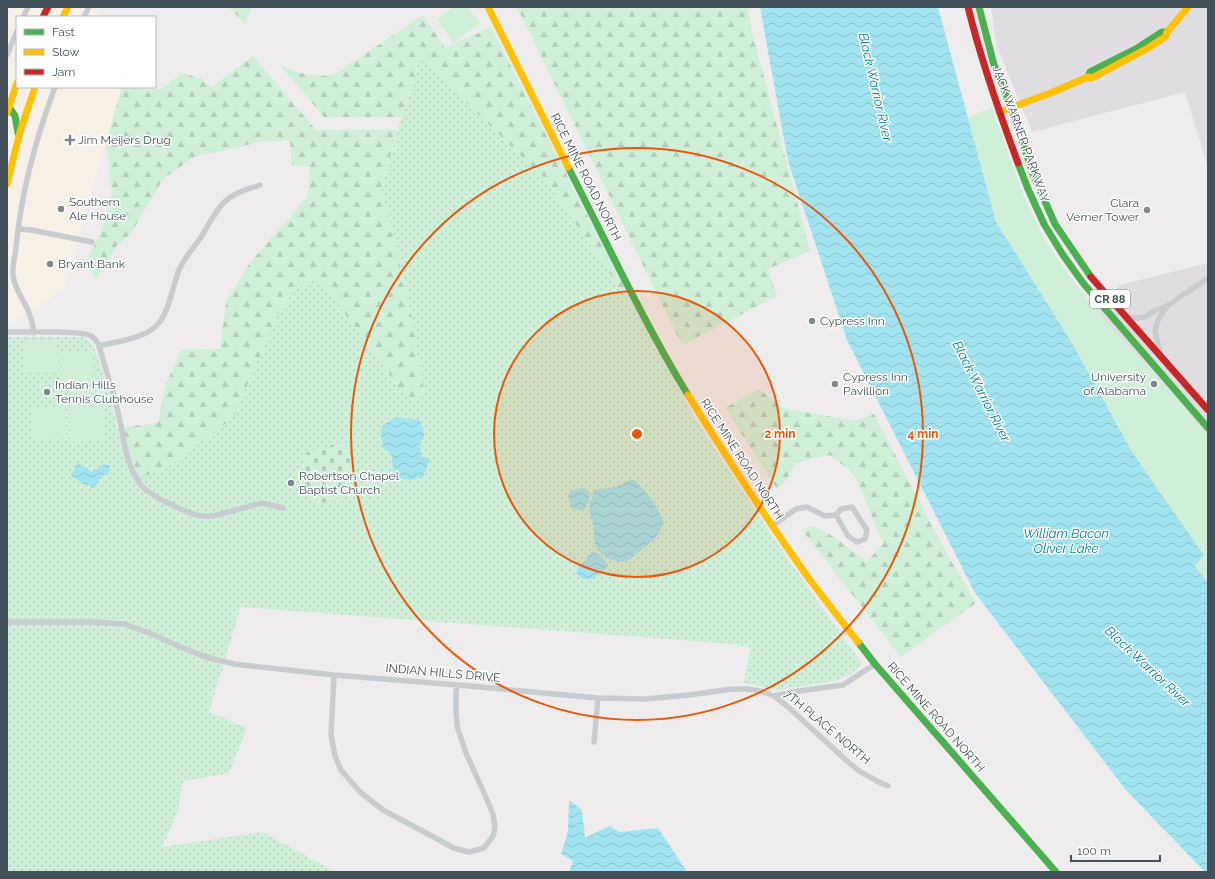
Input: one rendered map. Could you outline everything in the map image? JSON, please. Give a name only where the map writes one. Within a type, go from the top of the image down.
[{"type":"main road","points":[[44,16],[48,7]]},
{"type":"main road","points":[[64,16],[68,7]]},
{"type":"main road","name":"RICE MINE ROAD NORTH","points":[[488,7],[631,292],[673,370],[723,452],[772,526],[811,581],[875,664],[1056,872]]},
{"type":"main road","name":"JACK WARNER PARKWAY","points":[[968,7],[975,36],[999,112],[1028,189],[1044,224],[1063,255],[1083,283],[1208,428]]},
{"type":"main road","name":"JACK WARNER PARKWAY","points":[[979,7],[994,65],[1011,107],[1033,174],[1055,224],[1094,282],[1162,356],[1208,410]]},
{"type":"main road","points":[[999,112],[1088,77],[1090,72],[1136,49],[1162,32],[1167,32],[1188,7]]},
{"type":"main road","points":[[16,86],[8,109],[13,111],[15,115],[19,137]]},
{"type":"main road","points":[[7,184],[19,137],[35,88]]},
{"type":"street","points":[[24,16],[28,7]]},
{"type":"street","points":[[84,16],[89,7]]},
{"type":"street","points":[[7,55],[16,33]]},
{"type":"street","points":[[34,333],[26,306],[18,294],[13,275],[18,229],[27,182],[43,120],[55,88]]},
{"type":"street","points":[[99,346],[140,336],[158,324],[166,312],[179,270],[185,257],[199,240],[218,210],[234,195],[260,185]]},
{"type":"street","points":[[18,229],[31,230],[92,242]]},
{"type":"street","points":[[1127,317],[1138,318],[1167,306],[1208,278]]},
{"type":"street","points":[[1162,356],[1155,337],[1155,329],[1159,318],[1167,306]]},
{"type":"street","points":[[7,332],[85,333],[92,336],[99,346],[118,412],[127,455],[134,475],[143,487],[154,496],[173,506],[199,516],[213,516],[262,503],[283,508]]},
{"type":"street","points":[[772,526],[796,509],[807,507],[825,516],[836,515],[841,509],[852,507],[867,530],[865,539],[857,542],[848,536],[836,515]]},
{"type":"street","name":"INDIAN HILLS DRIVE","points":[[7,622],[94,622],[124,624],[152,634],[178,646],[234,664],[334,675],[598,698],[645,699],[688,695],[732,688],[761,691],[774,696],[843,685],[875,664]]},
{"type":"street","points":[[334,675],[331,735],[335,756],[341,770],[360,792],[383,810],[454,848],[469,852],[484,848],[493,836],[495,828],[492,814],[466,754],[457,726],[456,691],[458,685]]},
{"type":"street","name":"7TH PLACE NORTH","points":[[774,696],[787,706],[846,761],[859,771],[888,786]]},
{"type":"street","points":[[594,742],[598,698]]},
{"type":"shaded area","points":[[7,7],[90,7],[100,16],[16,16],[16,88],[122,88],[64,288],[7,328]]},
{"type":"shaded area","points":[[991,7],[1208,7],[1208,168],[1185,92],[1032,132],[996,44]]},
{"type":"shaded area","name":"University of Alabama","points":[[1208,263],[1208,554],[1069,330],[1096,309],[1120,285]]},
{"type":"green space","points":[[229,7],[252,7],[245,24]]},
{"type":"green space","points":[[453,7],[468,7],[480,24],[453,43],[437,19]]},
{"type":"green space","points":[[517,7],[748,7],[751,28],[810,251],[768,269],[777,296],[682,345]]},
{"type":"green space","points":[[423,15],[445,48],[491,27],[639,316],[544,178],[420,58],[402,117],[324,117],[280,65],[313,75],[320,76],[335,74]]},
{"type":"green space","points":[[253,56],[316,130],[398,130],[381,188],[409,300],[424,391],[415,399],[404,395],[321,281],[297,287],[278,315],[233,418],[164,470],[132,480],[117,428],[158,423],[165,386],[181,350],[220,349],[226,302],[249,264],[308,196],[310,167],[292,165],[290,140],[260,142],[194,157],[163,179],[131,233],[117,245],[106,266],[96,279],[86,262],[102,230],[112,193],[106,142],[122,88],[151,90],[161,89],[182,73],[202,79],[211,88]]},
{"type":"green space","points":[[420,58],[544,178],[639,316],[693,415],[710,441],[777,543],[862,664],[851,674],[834,681],[779,690],[743,683],[751,648],[733,644],[241,607],[209,712],[247,728],[229,773],[183,781],[178,811],[162,847],[262,832],[336,872],[7,872],[7,337],[84,337],[94,346],[112,404],[121,446],[132,480],[278,315],[297,287],[321,281],[404,395],[409,300],[381,188]]},
{"type":"green space","points":[[992,108],[1023,195],[1045,240],[1073,281],[1108,324],[1173,394],[1208,436],[1208,583],[1195,566],[1161,494],[1131,450],[1072,343],[996,222],[968,117]]},
{"type":"green space","points":[[57,340],[58,371],[25,372],[25,341]]},
{"type":"green space","points":[[93,351],[94,383],[61,384],[60,352]]},
{"type":"green space","points":[[759,389],[783,408],[855,421],[874,414],[940,541],[976,603],[901,657],[802,530],[813,526],[834,537],[867,562],[883,543],[854,474],[830,455],[795,463],[787,479],[777,489],[725,408]]},
{"type":"green space","points":[[70,393],[103,393],[104,441],[70,442]]},
{"type":"green space","points":[[65,406],[66,438],[33,439],[32,407]]},
{"type":"green space","points":[[345,441],[360,492],[312,506],[311,493],[305,493],[302,454]]},
{"type":"water","name":"William Bacon Oliver Lake","points":[[760,7],[938,7],[996,222],[1072,343],[1131,450],[1204,555],[1195,566],[1208,583],[1208,872],[1205,872],[1126,790],[975,593],[847,340],[788,161]]},
{"type":"water","points":[[396,417],[419,420],[423,427],[424,436],[420,444],[421,456],[430,459],[423,477],[410,480],[394,478],[391,453],[384,449],[381,429],[385,424]]},
{"type":"water","points":[[78,463],[92,472],[101,465],[107,464],[110,466],[109,472],[108,474],[102,476],[94,488],[92,488],[71,476]]},
{"type":"water","points":[[632,479],[641,486],[651,499],[664,523],[655,539],[629,560],[622,562],[611,560],[602,554],[595,545],[593,524],[589,511],[590,504],[594,490],[615,487]]},
{"type":"water","points":[[583,488],[589,491],[589,499],[583,511],[572,508],[568,496],[571,491]]},
{"type":"water","points":[[592,551],[602,557],[608,566],[597,576],[584,579],[576,573],[579,565],[584,562]]},
{"type":"water","points":[[569,800],[582,810],[585,838],[609,826],[620,832],[658,828],[686,870],[684,872],[569,872],[573,861],[561,854],[568,831]]},
{"type":"traffic: fast","points":[[979,7],[994,65],[1011,107],[1033,174],[1055,224],[1091,277]]},
{"type":"traffic: fast","points":[[1088,77],[1090,72],[1136,49],[1162,32],[1167,32]]},
{"type":"traffic: fast","points":[[9,107],[15,116],[18,133]]},
{"type":"traffic: fast","points":[[1018,163],[1044,224],[1063,255],[1083,283],[1208,428]]},
{"type":"traffic: fast","points":[[568,167],[656,339],[688,395]]},
{"type":"traffic: fast","points":[[858,642],[875,664],[1056,872]]},
{"type":"traffic: slow","points":[[64,16],[68,7]]},
{"type":"traffic: slow","points":[[488,7],[568,167]]},
{"type":"traffic: slow","points":[[999,112],[1088,77],[1092,78],[1148,48],[1165,37],[1167,32],[1188,7]]},
{"type":"traffic: slow","points":[[7,113],[16,86]]},
{"type":"traffic: slow","points":[[7,184],[20,132],[35,88]]},
{"type":"traffic: slow","points":[[688,395],[778,535],[810,580],[858,642]]},
{"type":"traffic: jam","points":[[44,16],[48,7]]},
{"type":"traffic: jam","points":[[968,7],[991,86],[1018,163]]},
{"type":"traffic: jam","points":[[1091,277],[1208,410]]},
{"type":"place","name":"Jim Meijers Drug","points":[[70,140]]},
{"type":"place","name":"Southern Ale House","points":[[61,209]]},
{"type":"place","name":"Clara Verner Tower","points":[[1147,210]]},
{"type":"place","name":"Bryant Bank","points":[[50,264]]},
{"type":"place","name":"Cypress Inn","points":[[812,321]]},
{"type":"place","name":"Cypress Inn Pavillion","points":[[835,384]]},
{"type":"place","name":"University of Alabama","points":[[1154,384]]},
{"type":"place","name":"Indian Hills Tennis Clubhouse","points":[[47,392]]},
{"type":"place","name":"Robertson Chapel Baptist Church","points":[[291,483]]},
{"type":"water label","name":"Black Warrior River","points":[[876,87]]},
{"type":"water label","name":"Black Warrior River","points":[[982,391]]},
{"type":"water label","name":"Black Warrior River","points":[[1148,666]]}]
